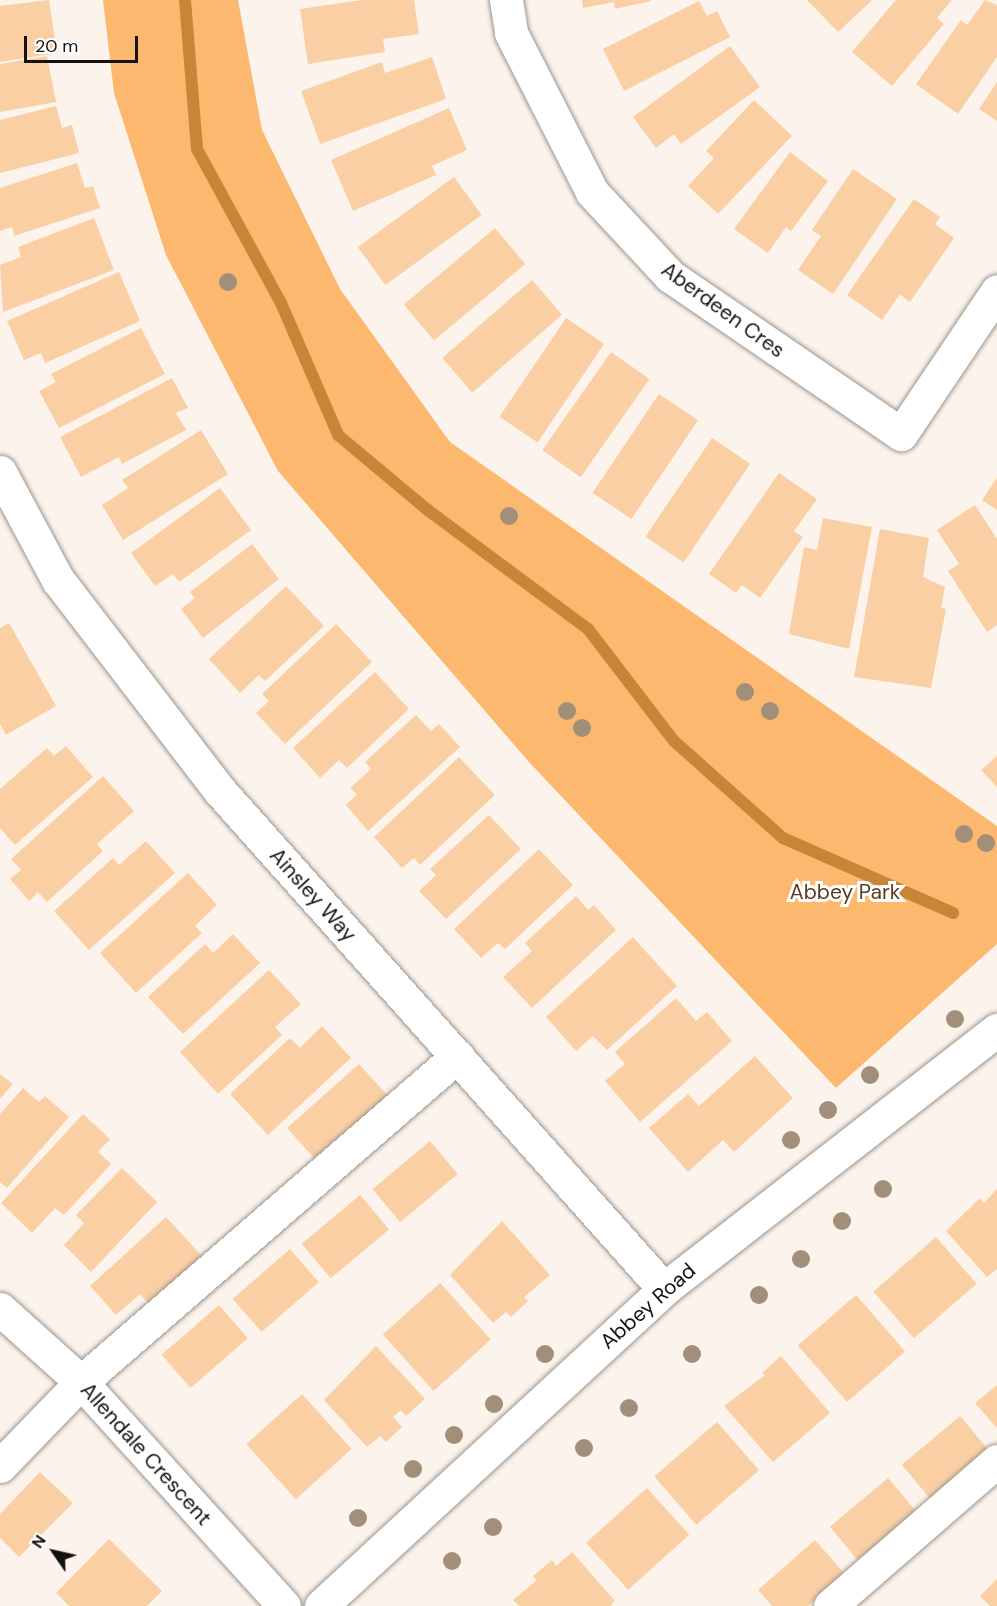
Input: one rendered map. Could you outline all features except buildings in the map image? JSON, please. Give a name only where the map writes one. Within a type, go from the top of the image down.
[{"type":"street","name":"Aberdeen Cres","points":[[506,0],[511,33],[592,192],[670,276],[901,434],[997,291]]},
{"type":"street","name":"Ainsley Way","points":[[0,472],[11,518],[220,790],[664,1288]]},
{"type":"street","name":"Abbey Road","points":[[321,1606],[664,1288],[997,1030]]},
{"type":"street","points":[[0,1466],[81,1382],[458,1056]]},
{"type":"street","name":"Allendale Crescent","points":[[0,1310],[81,1382],[284,1606]]},
{"type":"street","points":[[830,1606],[997,1461]]},
{"type":"green space","name":"Abbey Park","points":[[103,0],[238,0],[262,130],[340,289],[450,442],[997,826],[997,944],[836,1088],[529,762],[278,471],[166,255],[114,93]]},
{"type":"waterway","points":[[185,0],[197,149],[281,303],[338,435],[429,511],[588,629],[674,741],[783,838],[953,913]]}]
